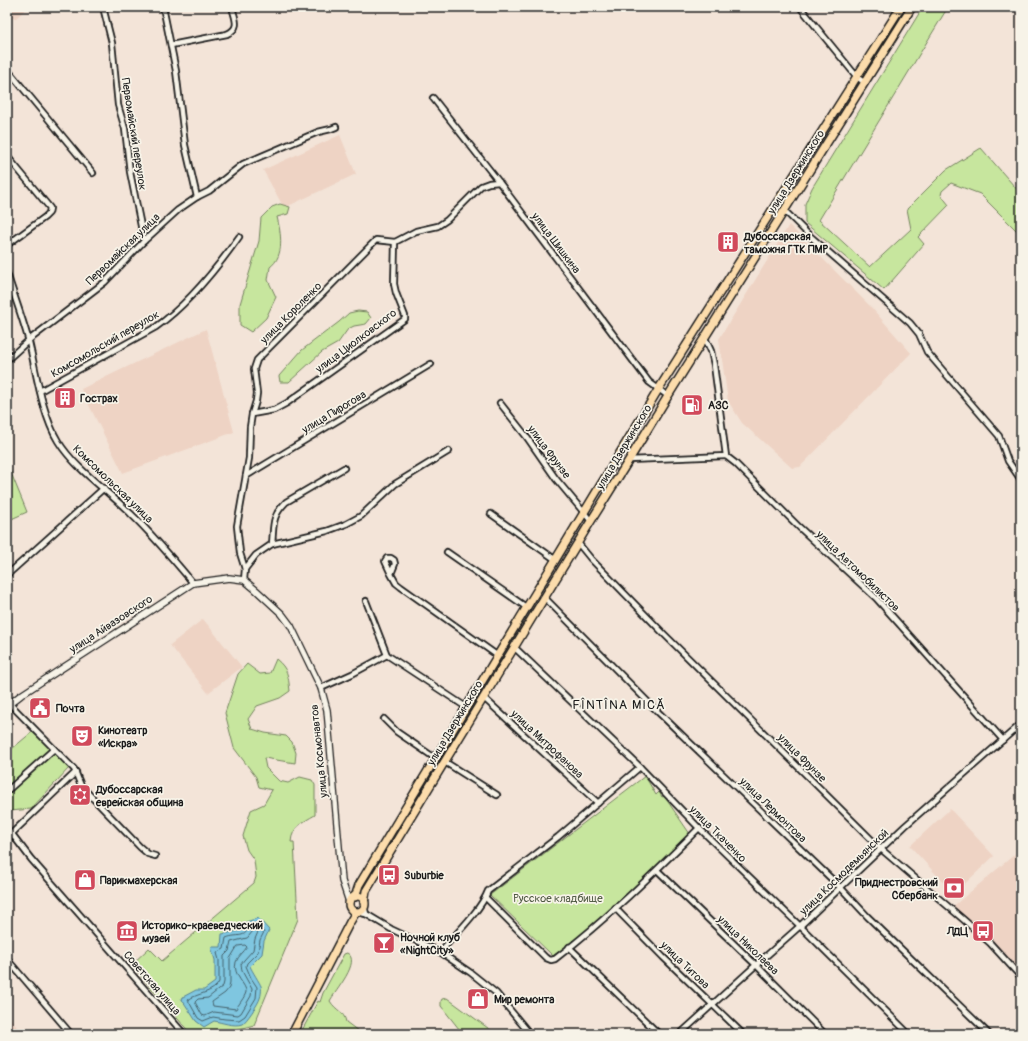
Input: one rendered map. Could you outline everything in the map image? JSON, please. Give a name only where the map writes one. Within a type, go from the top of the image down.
[{"type":"highway","name":"улица Дзержинского","points":[[352,900],[359,885],[435,758],[658,390],[901,7]]},
{"type":"highway","name":"улица Дзержинского","points":[[364,904],[366,891],[514,647],[668,396],[912,7]]},
{"type":"highway","points":[[360,897],[364,904],[363,909],[354,911],[349,906],[352,900],[360,897]]},
{"type":"highway","points":[[292,1034],[350,922],[354,911]]},
{"type":"street","name":"Первомайский переулок","points":[[103,7],[113,49],[118,105],[125,130],[130,172],[144,241]]},
{"type":"street","points":[[163,7],[171,45],[185,145],[196,197]]},
{"type":"street","points":[[171,45],[227,34],[233,31],[236,27],[236,23],[232,7]]},
{"type":"street","points":[[800,7],[857,76],[865,83]]},
{"type":"street","points":[[7,68],[93,173]]},
{"type":"street","name":"улица Шишкина","points":[[433,98],[499,182],[646,378],[658,390],[668,396]]},
{"type":"street","name":"Первомайская улица","points":[[7,360],[28,340],[105,282],[144,241],[178,210],[196,197],[209,190],[243,164],[318,132],[336,127]]},
{"type":"street","points":[[7,156],[50,208],[49,213],[45,217],[7,245]]},
{"type":"street","points":[[395,242],[416,231],[438,226],[447,220],[481,186],[499,182]]},
{"type":"street","points":[[784,210],[810,236],[910,323],[919,334],[927,352],[999,436],[1008,461],[1021,480]]},
{"type":"street","name":"Комсомольский переулок","points":[[40,391],[156,327],[182,305],[218,265],[239,237]]},
{"type":"street","name":"улица Короленко","points":[[252,414],[257,393],[254,369],[258,360],[376,240],[395,242]]},
{"type":"street","name":"улица Циолковского","points":[[252,414],[274,410],[287,403],[405,319],[394,284],[395,242]]},
{"type":"street","name":"Комсомольская улица","points":[[7,273],[28,340],[40,391],[58,442],[70,457],[151,533],[193,583]]},
{"type":"street","points":[[629,460],[726,456],[714,365],[711,351],[705,338]]},
{"type":"street","name":"улица Пирогова","points":[[246,476],[431,364]]},
{"type":"street","name":"улица Фрунзе","points":[[500,402],[556,479],[591,521]]},
{"type":"street","points":[[244,580],[245,569],[240,553],[237,526],[249,458],[252,414]]},
{"type":"street","points":[[245,569],[256,554],[272,544],[327,531],[362,516],[395,484],[449,451]]},
{"type":"street","name":"улица Автомобилистов","points":[[726,456],[735,463],[799,527],[876,598],[1003,740]]},
{"type":"street","points":[[272,544],[273,524],[275,515],[280,507],[344,468]]},
{"type":"street","points":[[7,575],[104,488]]},
{"type":"street","points":[[490,514],[556,560]]},
{"type":"street","name":"улица Фрунзе","points":[[578,543],[591,559],[664,634],[881,849],[990,943],[1021,977]]},
{"type":"street","points":[[447,552],[526,607]]},
{"type":"street","points":[[391,574],[396,583],[498,656]]},
{"type":"street","name":"улица Айвазовского","points":[[8,703],[193,583],[229,578],[244,580]]},
{"type":"street","name":"улица Космонавтов","points":[[244,580],[268,600],[282,614],[291,626],[321,688],[327,710],[344,889],[352,900]]},
{"type":"street","name":"улица Лермонтова","points":[[545,598],[658,712],[990,1034]]},
{"type":"street","points":[[366,601],[387,655],[466,707]]},
{"type":"street","name":"улица Ткаченко","points":[[514,647],[640,767],[699,828],[908,1034]]},
{"type":"street","points":[[321,688],[352,674],[387,655]]},
{"type":"street","name":"улица Митрофанова","points":[[484,698],[598,803]]},
{"type":"street","points":[[8,703],[76,772],[79,784],[140,847],[148,854],[155,856]]},
{"type":"street","points":[[384,719],[397,732],[435,758]]},
{"type":"street","name":"улица Космодемьянской","points":[[680,1034],[800,926],[881,849],[1021,724]]},
{"type":"street","points":[[7,791],[54,749]]},
{"type":"street","points":[[445,762],[497,795]]},
{"type":"street","points":[[440,952],[486,898],[488,891],[558,837],[640,767]]},
{"type":"street","points":[[7,838],[76,772]]},
{"type":"street","points":[[486,898],[546,958],[551,960],[555,959],[657,870],[699,828]]},
{"type":"street","name":"Советская улица","points":[[12,834],[36,864],[184,1034]]},
{"type":"street","name":"улица Николаева","points":[[657,870],[825,1034]]},
{"type":"street","points":[[364,904],[366,914]]},
{"type":"street","name":"улица Титова","points":[[615,908],[663,957],[743,1034]]},
{"type":"street","points":[[354,911],[366,914],[390,929],[440,952],[471,973],[496,993],[530,1034]]},
{"type":"street","points":[[569,947],[659,1034]]},
{"type":"street","points":[[7,958],[71,1034]]},
{"type":"shaded area","points":[[7,7],[28,7],[15,19],[7,15]]},
{"type":"shaded area","points":[[340,135],[356,174],[284,208],[263,170]]},
{"type":"shaded area","points":[[789,225],[870,306],[911,353],[800,467],[792,468],[742,423],[728,401],[719,339]]},
{"type":"shaded area","points":[[206,329],[234,432],[123,473],[81,389]]},
{"type":"shaded area","points":[[203,619],[242,667],[208,693],[170,645]]},
{"type":"shaded area","points":[[950,809],[994,856],[954,894],[910,846]]},
{"type":"shaded area","points":[[1021,849],[1021,978],[950,909]]},
{"type":"shaded area","points":[[7,1012],[21,1034],[7,1034]]},
{"type":"green space","points":[[923,7],[948,7],[819,220],[870,267],[911,229],[907,209],[946,170],[981,148],[1021,194],[1021,235],[980,194],[951,183],[942,191],[941,195],[949,205],[918,237],[924,244],[884,290],[805,223],[805,204],[812,188]]},
{"type":"green space","points":[[280,204],[290,207],[288,214],[277,217],[280,230],[280,251],[275,262],[270,267],[268,280],[276,297],[266,318],[251,332],[240,325],[240,304],[259,241],[261,218],[272,207]]},
{"type":"green space","points":[[358,311],[367,312],[371,318],[366,324],[354,326],[348,329],[338,343],[322,352],[289,382],[280,382],[279,376],[302,350],[349,313]]},
{"type":"green space","points":[[7,463],[27,512],[7,521]]},
{"type":"green space","points":[[276,659],[287,673],[290,691],[280,698],[257,706],[248,719],[252,729],[265,733],[286,736],[292,742],[296,753],[295,763],[264,758],[266,768],[279,781],[288,783],[300,777],[312,780],[315,785],[315,815],[302,823],[293,832],[291,842],[294,842],[298,919],[254,1025],[227,1032],[225,1034],[191,1034],[131,965],[149,948],[162,961],[254,883],[256,877],[254,860],[247,850],[243,836],[251,810],[264,804],[272,790],[259,787],[256,777],[234,748],[225,713],[238,674],[247,664],[260,674],[270,673]]},
{"type":"green space","points":[[32,732],[51,748],[69,768],[31,809],[10,811],[7,808],[7,753]]},
{"type":"green space","name":"Русское кладбище","points":[[645,776],[656,795],[659,792],[662,797],[664,796],[690,834],[587,931],[553,956],[490,895]]},
{"type":"green space","points":[[347,953],[351,957],[350,969],[330,1001],[344,1015],[346,1022],[362,1034],[300,1034],[318,1001],[320,1002],[323,993],[344,954]]},
{"type":"green space","points":[[447,998],[494,1034],[463,1034],[441,1006],[442,999]]},
{"type":"water","points":[[258,918],[269,930],[264,941],[262,954],[250,966],[261,987],[259,1000],[255,1008],[242,1024],[231,1025],[214,1021],[204,1027],[196,1021],[181,998],[196,990],[204,990],[215,982],[215,960],[211,947],[221,947],[222,934],[244,930],[246,922]]},
{"type":"place","name":"Дубоссарская таможня ГТК ПМР","points":[[728,242]]},
{"type":"place","name":"Гострах","points":[[65,398]]},
{"type":"place","name":"АЗС","points":[[692,405]]},
{"type":"place","name":"Почта","points":[[40,708]]},
{"type":"place","name":"Кинотеатр «Искра»","points":[[82,736]]},
{"type":"place","name":"Дубоссарская еврейская община","points":[[80,795]]},
{"type":"place","name":"Suburbie","points":[[389,875]]},
{"type":"place","name":"Парикмахерская","points":[[85,880]]},
{"type":"place","name":"Приднестровский Сбербанк","points":[[954,888]]},
{"type":"place","name":"Историко-краеведческий музей","points":[[127,931]]},
{"type":"place","name":"ЛДЦ","points":[[983,931]]},
{"type":"place","name":"Ночной клуб «NightCity»","points":[[384,943]]},
{"type":"place","name":"Мир ремонта","points":[[478,999]]},
{"type":"district","name":"FÎNTÎNA MICĂ","points":[[619,705]]}]
